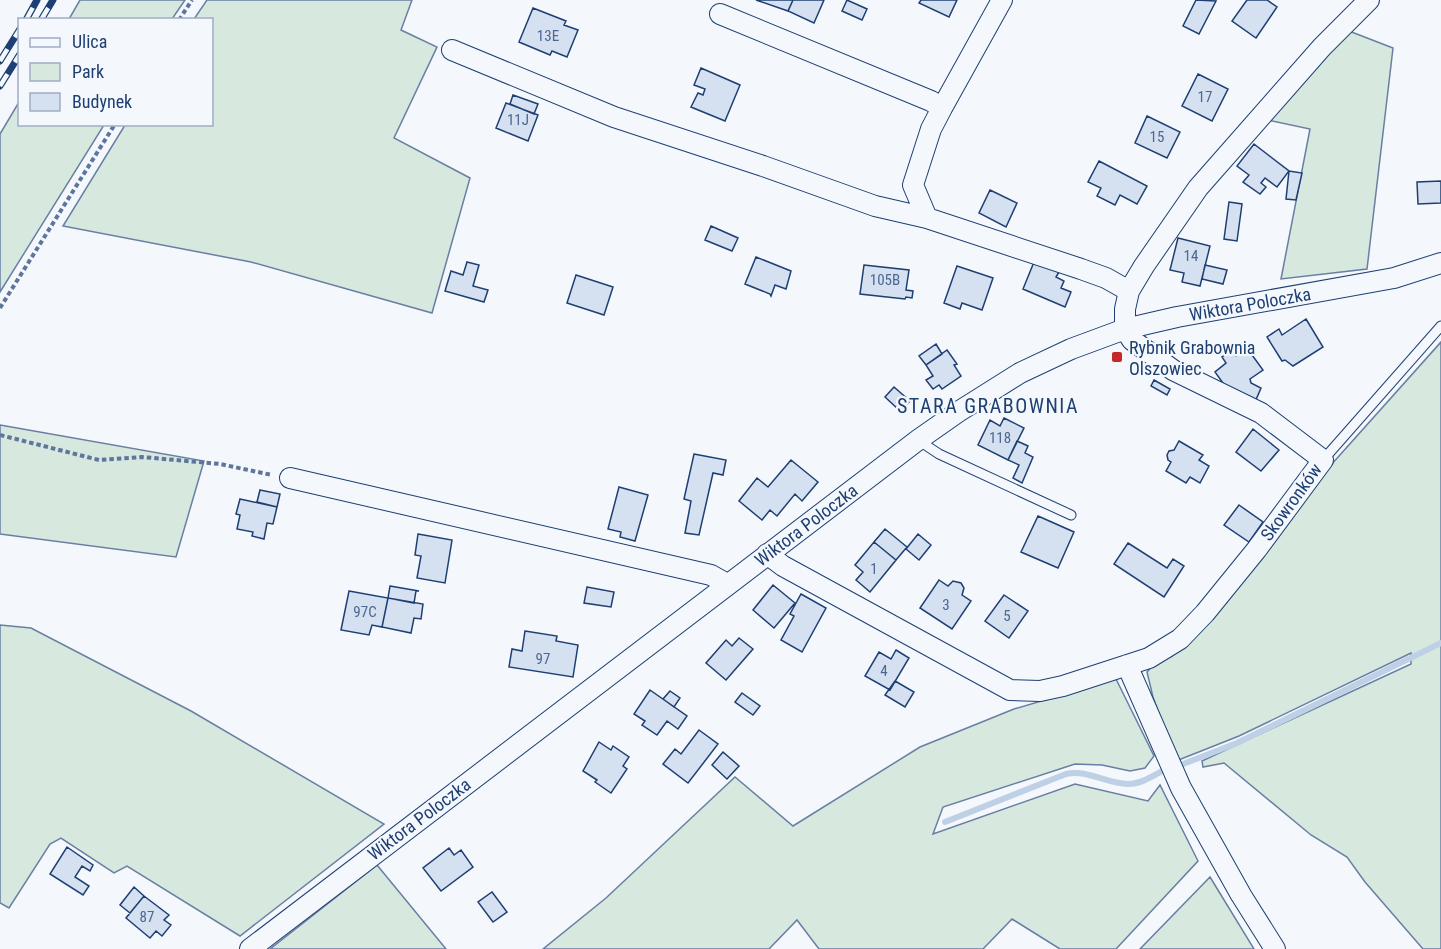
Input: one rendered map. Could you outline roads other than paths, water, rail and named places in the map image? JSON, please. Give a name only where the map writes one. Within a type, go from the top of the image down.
[{"type":"street","points":[[927,218],[913,185],[932,129],[1002,0]]},
{"type":"street","points":[[1125,329],[1125,309],[1130,291],[1161,239],[1198,189],[1322,47],[1369,0]]},
{"type":"street","points":[[720,14],[931,101],[942,108]]},
{"type":"street","points":[[452,50],[614,117],[763,166],[875,207],[927,218],[1081,268],[1130,291]]},
{"type":"street","name":"Wiktora Poloczka","points":[[250,949],[918,440],[1020,373],[1076,347],[1125,329],[1177,317],[1394,278],[1441,262]]},
{"type":"street","name":"Skowronków","points":[[767,554],[783,566],[1010,690],[1040,691],[1063,686],[1149,658],[1170,646],[1188,631],[1257,549],[1323,460],[1261,413],[1173,370],[1132,340],[1125,329]]},
{"type":"street","points":[[290,478],[711,575],[727,584]]},
{"type":"street","points":[[1127,665],[1181,788],[1241,895],[1275,949]]},
{"type":"lane","points":[[1323,460],[1441,326]]},
{"type":"lane","points":[[918,440],[939,454],[1071,514]]},
{"type":"waterway","points":[[1178,766],[1237,743],[1441,643]]},
{"type":"waterway","points":[[945,822],[1066,774],[1082,773],[1112,782],[1133,784],[1164,770]]},
{"type":"railway","points":[[27,18],[37,0]]},
{"type":"railway","points":[[42,18],[53,0]]},
{"type":"railway","points":[[0,61],[18,32]]},
{"type":"railway","points":[[0,86],[18,57]]},
{"type":"place","name":"Rybnik Grabownia Olszowiec","points":[[1117,357]]},
{"type":"district","name":"STARA GRABOWNIA","points":[[988,406]]}]
